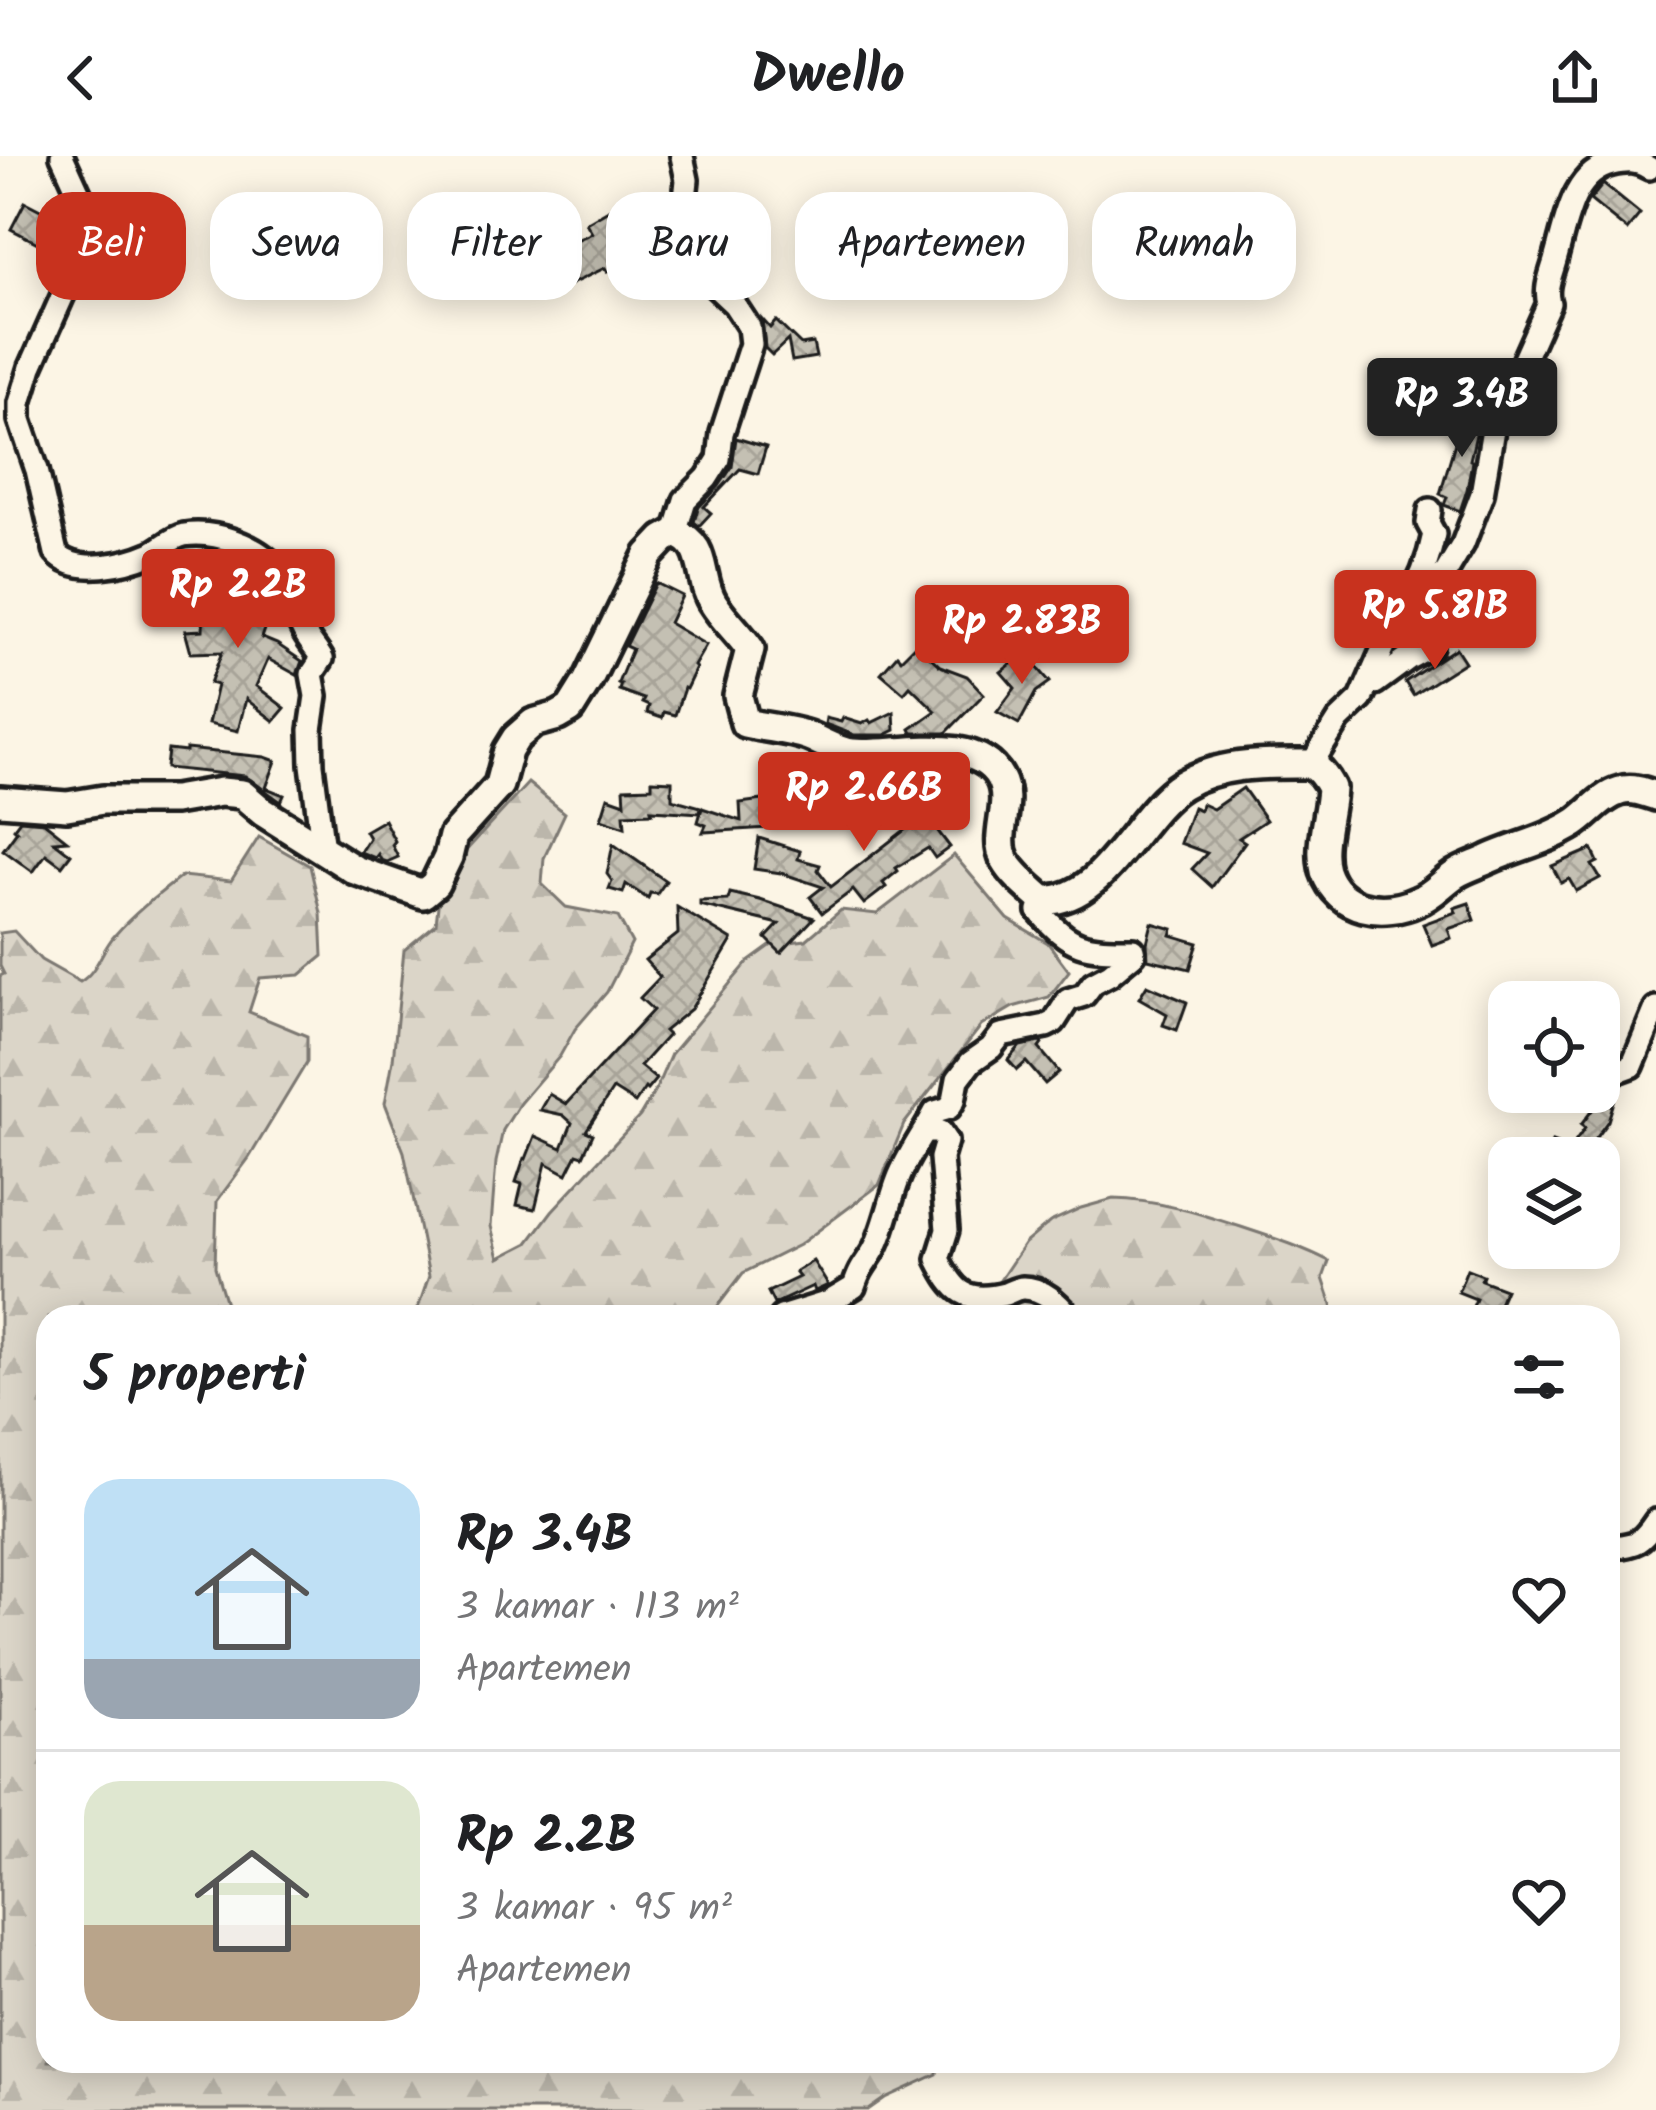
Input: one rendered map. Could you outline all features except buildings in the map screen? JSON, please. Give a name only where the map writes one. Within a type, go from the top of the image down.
[{"type":"street","points":[[62,156],[88,213],[88,227],[20,403],[20,420],[56,553],[74,566],[90,567],[153,552],[172,539],[205,534],[249,548],[280,572],[300,626],[322,659],[312,674],[316,696],[311,730],[323,850]]},
{"type":"street","points":[[0,800],[67,806],[242,794],[355,870],[423,894],[435,884],[453,836],[499,785],[516,738],[532,723],[570,709],[649,556],[675,533],[685,500],[719,460],[722,433],[751,344],[749,327],[734,304],[685,258],[680,246],[687,180],[682,156]]},
{"type":"street","points":[[1411,596],[1445,574],[1467,535],[1482,494],[1493,430],[1549,303],[1546,292],[1575,198],[1599,167],[1629,161],[1649,168]]},
{"type":"street","points":[[1430,510],[1433,542],[1406,605],[1412,620],[1403,631],[1389,635],[1361,699],[1345,712],[1317,755],[1317,767],[1330,788],[1323,849],[1326,871],[1342,896],[1369,909],[1403,908],[1456,874],[1549,838],[1616,791],[1656,796]]},
{"type":"street","points":[[675,533],[694,544],[712,602],[750,649],[738,696],[745,723],[805,735],[850,753],[937,750],[988,764],[1004,783],[1001,848],[1005,860],[1043,900],[1068,897],[1084,887],[1112,863],[1144,819],[1181,786],[1226,769],[1256,764],[1317,767]]},
{"type":"street","points":[[1370,682],[1431,646]]},
{"type":"street","points":[[819,1305],[854,1287],[914,1147],[935,1112],[949,1108],[958,1079],[971,1062],[1001,1035],[1054,1022],[1068,1000],[1084,995],[1134,954],[1132,950],[1083,946],[1061,936],[1039,911],[1043,900]]},
{"type":"street","points":[[1620,1070],[1632,1066],[1656,1008]]},
{"type":"street","points":[[926,1132],[940,1132],[946,1141],[941,1158],[947,1230],[938,1258],[950,1283],[963,1294],[977,1296],[1034,1290],[1057,1305]]},
{"type":"street","points":[[1620,1547],[1642,1540],[1656,1521]]},
{"type":"green space","points":[[528,783],[565,813],[544,858],[542,884],[566,907],[618,917],[632,943],[607,992],[503,1130],[491,1226],[499,1258],[528,1243],[640,1116],[671,1054],[748,962],[773,944],[806,940],[841,910],[877,914],[954,855],[1008,919],[1048,943],[1069,971],[1049,997],[1013,1007],[981,1026],[904,1124],[879,1185],[799,1245],[743,1273],[719,1305],[419,1305],[429,1276],[404,1152],[385,1103],[404,950],[436,924],[441,878]]},
{"type":"green space","points":[[259,837],[310,866],[321,913],[323,956],[300,975],[260,978],[249,1012],[307,1036],[307,1062],[217,1201],[215,1267],[226,1305],[36,1305],[36,2073],[937,2074],[868,2110],[0,2110],[0,976],[4,974],[0,933],[14,931],[41,960],[80,982],[115,935],[182,876],[231,881]]},
{"type":"green space","points":[[1113,1199],[1146,1202],[1285,1242],[1329,1261],[1323,1278],[1332,1305],[980,1305],[1025,1243],[1050,1222]]}]
